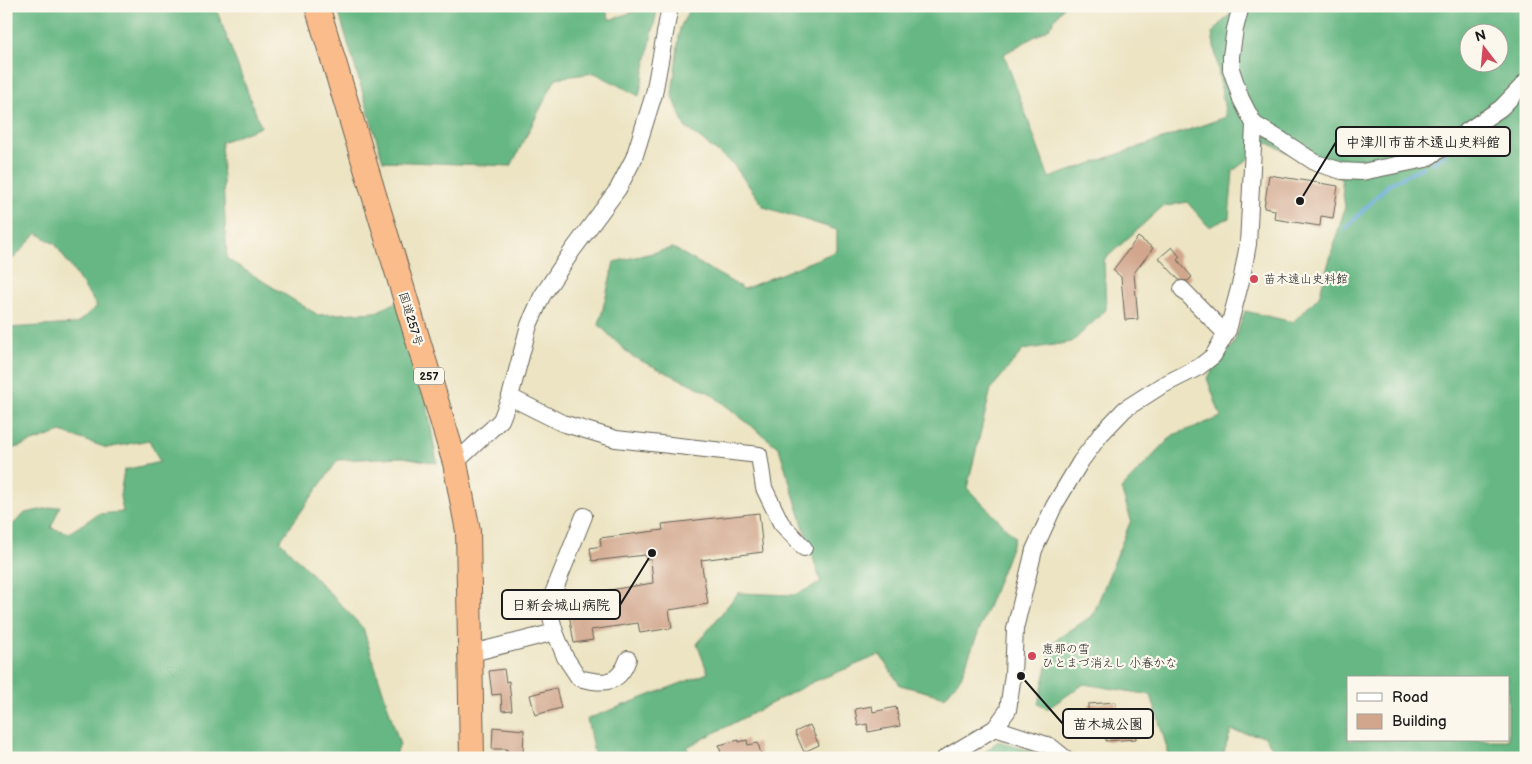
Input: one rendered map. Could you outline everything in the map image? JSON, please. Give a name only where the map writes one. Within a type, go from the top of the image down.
[{"type":"highway","name":"国道257号","points":[[316,6],[455,464],[468,531],[472,653],[472,758]]},
{"type":"street","points":[[455,464],[501,420],[510,398],[529,324],[542,296],[572,251],[618,189],[634,158],[654,94],[670,6]]},
{"type":"street","points":[[946,758],[996,728],[1008,710],[1013,674],[1015,629],[1034,550],[1054,506],[1086,454],[1101,434],[1125,409],[1161,386],[1199,367],[1213,356],[1226,334],[1242,278],[1248,244],[1254,124],[1241,99],[1231,69],[1235,29],[1241,6]]},
{"type":"street","points":[[1254,124],[1316,163],[1342,171],[1362,172],[1426,159],[1501,108],[1526,82]]},
{"type":"street","points":[[1182,289],[1226,334]]},
{"type":"street","points":[[510,398],[562,423],[616,439],[759,455],[764,488],[781,522],[804,548]]},
{"type":"street","points":[[584,516],[548,606],[555,632],[565,657],[579,678],[598,683],[615,679],[625,669],[628,659]]},
{"type":"street","points":[[472,653],[555,632]]},
{"type":"street","points":[[996,728],[1050,746],[1065,758]]},
{"type":"green space","points":[[6,6],[215,6],[261,127],[221,142],[227,259],[318,315],[376,312],[397,302],[424,386],[437,463],[403,457],[338,460],[280,541],[363,628],[400,745],[393,758],[6,758],[6,531],[25,513],[60,506],[51,528],[69,533],[98,514],[123,512],[120,496],[124,470],[160,462],[149,440],[107,448],[61,432],[6,451],[6,328],[76,324],[97,306],[56,245],[37,233],[14,258],[6,257]]},
{"type":"green space","points":[[337,6],[604,6],[610,20],[649,6],[658,6],[639,96],[595,73],[556,78],[511,166],[383,161]]},
{"type":"green space","points":[[691,6],[1064,6],[1048,29],[1004,54],[1049,178],[1226,117],[1212,33],[1238,6],[1526,6],[1526,758],[1278,758],[1265,736],[1231,731],[1222,758],[1170,758],[1151,695],[1084,684],[1047,709],[1038,704],[1053,642],[1093,615],[1131,520],[1121,489],[1173,435],[1221,417],[1207,378],[1234,343],[1245,311],[1293,322],[1319,296],[1345,207],[1341,178],[1268,143],[1233,171],[1229,218],[1209,227],[1187,202],[1162,207],[1104,260],[1106,310],[1072,342],[1023,350],[991,389],[967,488],[1015,537],[961,677],[945,697],[900,685],[880,655],[813,682],[687,747],[690,758],[641,758],[639,754],[614,758],[595,758],[587,719],[708,673],[697,644],[738,593],[794,595],[821,583],[779,448],[710,393],[631,356],[599,325],[614,262],[673,248],[744,289],[837,251],[837,230],[764,207],[733,164],[685,127],[672,94],[680,28]]},
{"type":"green space","points":[[998,741],[1032,752],[1031,758],[978,758]]},
{"type":"building","points":[[1269,175],[1338,186],[1333,218],[1321,216],[1320,226],[1274,219],[1275,210],[1264,208]]},
{"type":"building","points":[[1138,237],[1153,248],[1134,273],[1138,319],[1125,320],[1121,277],[1113,270]]},
{"type":"building","points":[[1172,247],[1180,257],[1178,259],[1180,263],[1192,277],[1188,281],[1179,280],[1159,258]]},
{"type":"building","points":[[759,513],[763,552],[701,560],[708,604],[669,610],[672,628],[640,633],[638,623],[591,630],[593,640],[574,643],[566,597],[653,583],[651,559],[646,559],[645,555],[592,561],[590,548],[601,546],[600,538],[663,530],[662,524]]},
{"type":"building","points":[[504,669],[506,682],[509,681],[512,710],[502,711],[501,694],[492,695],[489,671]]},
{"type":"building","points":[[556,688],[561,708],[535,715],[530,695]]},
{"type":"building","points":[[1116,702],[1117,722],[1135,721],[1136,739],[1106,741],[1105,719],[1088,720],[1088,704]]},
{"type":"building","points":[[872,706],[873,712],[896,707],[900,726],[868,732],[867,724],[858,726],[855,709]]},
{"type":"building","points":[[810,725],[819,745],[804,752],[795,732]]},
{"type":"building","points":[[493,727],[524,730],[523,754],[507,753],[507,749],[492,749]]},
{"type":"building","points":[[739,740],[739,742],[747,740],[748,745],[758,743],[762,758],[722,758],[719,745]]},
{"type":"waterway","points":[[1432,163],[1445,155]]},
{"type":"waterway","points":[[1346,228],[1389,184],[1423,167]]},
{"type":"place","name":"中津川市苗木遠山史料館","points":[[1300,201]]},
{"type":"place","name":"苗木遠山史料館","points":[[1254,279]]},
{"type":"place","name":"日新会城山病院","points":[[652,553]]},
{"type":"place","name":"恵那の雪 ひとまづ消えし 小春かな","points":[[1032,656]]},
{"type":"place","name":"苗木城公園","points":[[1021,676]]}]
